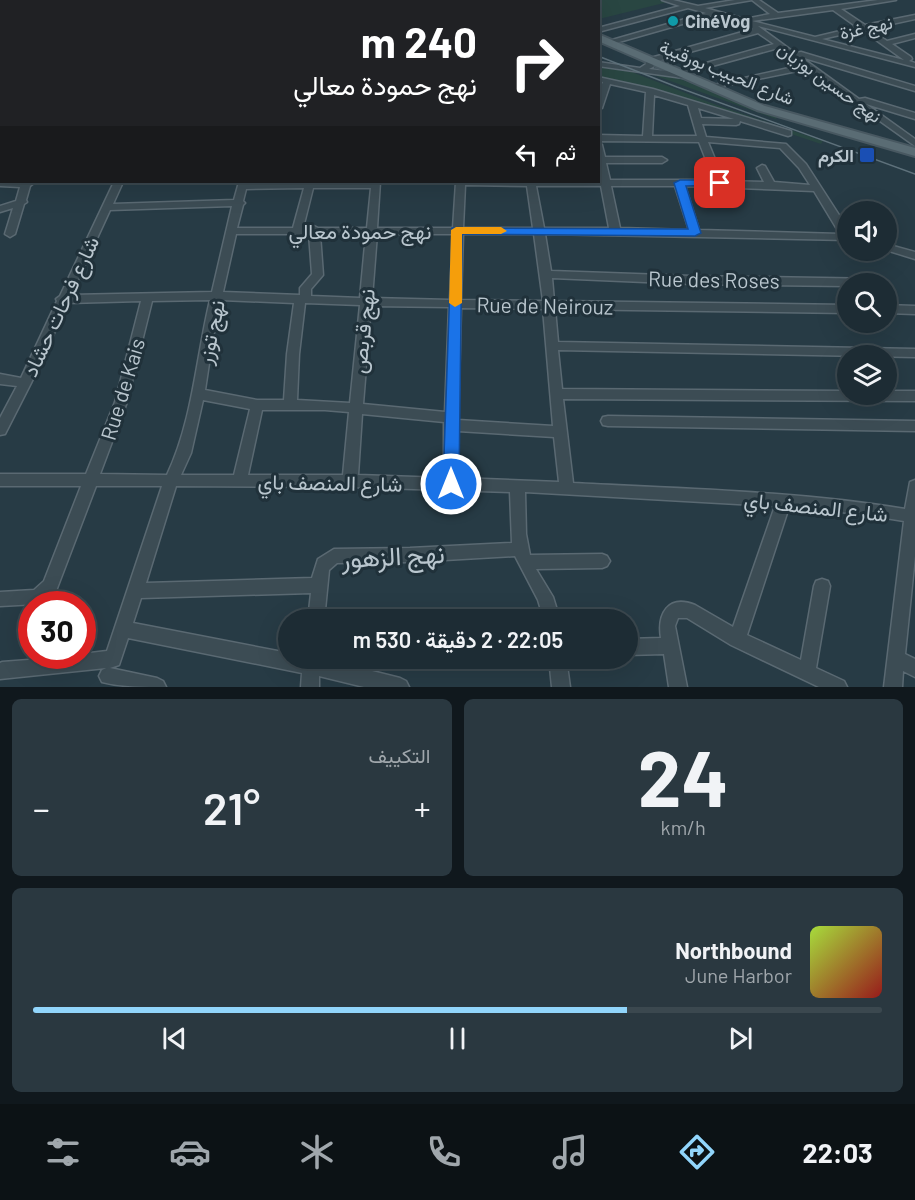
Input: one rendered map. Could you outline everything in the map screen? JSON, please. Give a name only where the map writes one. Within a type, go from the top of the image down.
[{"type":"main road","name":"شارع الحبيب بورقيبة","points":[[604,39],[646,65],[682,75],[761,108],[915,152]]},
{"type":"street","points":[[665,0],[915,65]]},
{"type":"street","points":[[600,30],[692,7],[749,0]]},
{"type":"street","points":[[755,0],[776,15]]},
{"type":"street","points":[[742,20],[893,0]]},
{"type":"street","points":[[866,2],[899,20]]},
{"type":"street","points":[[835,8],[915,65]]},
{"type":"street","points":[[604,39],[713,13]]},
{"type":"street","name":"نهج غزة","points":[[817,38],[915,17]]},
{"type":"street","name":"نهج حسين بوزيان","points":[[742,20],[915,143]]},
{"type":"street","points":[[600,64],[646,65],[759,30]]},
{"type":"street","points":[[885,44],[915,36]]},
{"type":"street","points":[[682,75],[783,48],[915,89]]},
{"type":"street","points":[[709,87],[809,66]]},
{"type":"street","points":[[600,97],[603,80],[692,103],[748,123],[788,133]]},
{"type":"street","points":[[647,139],[650,91]]},
{"type":"street","points":[[852,98],[915,116]]},
{"type":"street","points":[[692,103],[702,139],[720,183]]},
{"type":"street","points":[[698,121],[748,123]]},
{"type":"street","points":[[888,123],[915,132]]},
{"type":"street","points":[[600,138],[702,139],[783,147],[803,166],[837,221]]},
{"type":"street","points":[[600,152],[615,231]]},
{"type":"street","points":[[602,160],[662,160]]},
{"type":"street","points":[[762,168],[770,184]]},
{"type":"street","points":[[10,234],[28,183]]},
{"type":"street","name":"شارع فرحات حشاد","points":[[0,430],[25,382],[118,183]]},
{"type":"street","points":[[243,184],[376,183]]},
{"type":"street","name":"نهج قربص","points":[[350,481],[376,183]]},
{"type":"street","points":[[451,484],[456,230],[460,183]]},
{"type":"street","points":[[567,488],[556,394],[550,305],[541,231],[531,183],[720,183],[815,188]]},
{"type":"street","points":[[680,183],[695,233]]},
{"type":"street","name":"نهج توزر","points":[[108,674],[171,481],[184,453],[243,184]]},
{"type":"street","points":[[298,229],[303,184]]},
{"type":"street","points":[[0,209],[22,202]]},
{"type":"street","points":[[106,207],[240,203]]},
{"type":"street","points":[[290,404],[293,354],[303,299],[306,288],[318,275],[314,229]]},
{"type":"street","name":"نهج حمودة معالي","points":[[232,231],[373,229],[837,236]]},
{"type":"street","points":[[897,250],[915,256]]},
{"type":"street","name":"Rue des Roses","points":[[546,274],[691,280],[837,282]]},
{"type":"street","name":"Rue de Kais","points":[[0,599],[34,597],[48,589],[121,402],[148,296]]},
{"type":"street","name":"Rue de Neirouz","points":[[62,300],[217,296],[550,305],[837,309]]},
{"type":"street","points":[[897,309],[915,309]]},
{"type":"street","points":[[552,346],[915,353]]},
{"type":"street","points":[[0,379],[25,382]]},
{"type":"street","points":[[198,394],[257,405],[290,404],[355,408],[560,432]]},
{"type":"street","points":[[556,394],[915,396]]},
{"type":"street","points":[[240,481],[257,405]]},
{"type":"street","points":[[608,421],[915,426]]},
{"type":"street","name":"شارع المنصف باي","points":[[0,480],[350,481],[518,486],[784,500],[913,516]]},
{"type":"street","points":[[518,486],[523,556],[545,594],[549,609]]},
{"type":"street","points":[[892,687],[915,486]]},
{"type":"street","points":[[737,639],[784,500]]},
{"type":"street","name":"نهج الزهور","points":[[316,609],[323,564],[334,556],[523,556],[602,561]]},
{"type":"street","points":[[135,591],[319,585]]},
{"type":"street","points":[[807,673],[822,586]]},
{"type":"street","points":[[678,687],[667,626],[669,616],[674,611],[689,610],[737,639],[838,687]]},
{"type":"street","points":[[122,629],[278,656]]},
{"type":"street","points":[[638,647],[670,646]]},
{"type":"street","points":[[895,658],[915,668]]},
{"type":"street","points":[[310,687],[311,669]]},
{"type":"street","points":[[337,669],[400,687]]},
{"type":"street","points":[[559,669],[561,687]]},
{"type":"street","points":[[2,671],[108,674],[157,687]]},
{"type":"green space","points":[[600,0],[668,2],[600,19]]},
{"type":"green space","points":[[600,67],[632,72],[714,104],[823,141],[821,144],[665,92],[600,77]]},
{"type":"green space","points":[[648,73],[680,79],[777,117],[776,119]]},
{"type":"tram line","points":[[600,57],[915,174]]},
{"type":"slow traffic","points":[[455,303],[456,230],[501,231]]},
{"type":"place","name":"CinéVog","points":[[673,21]]},
{"type":"place","name":"الكرم","points":[[867,155]]},
{"type":"route","points":[[451,484],[456,230],[695,233],[680,183],[720,183]]}]
